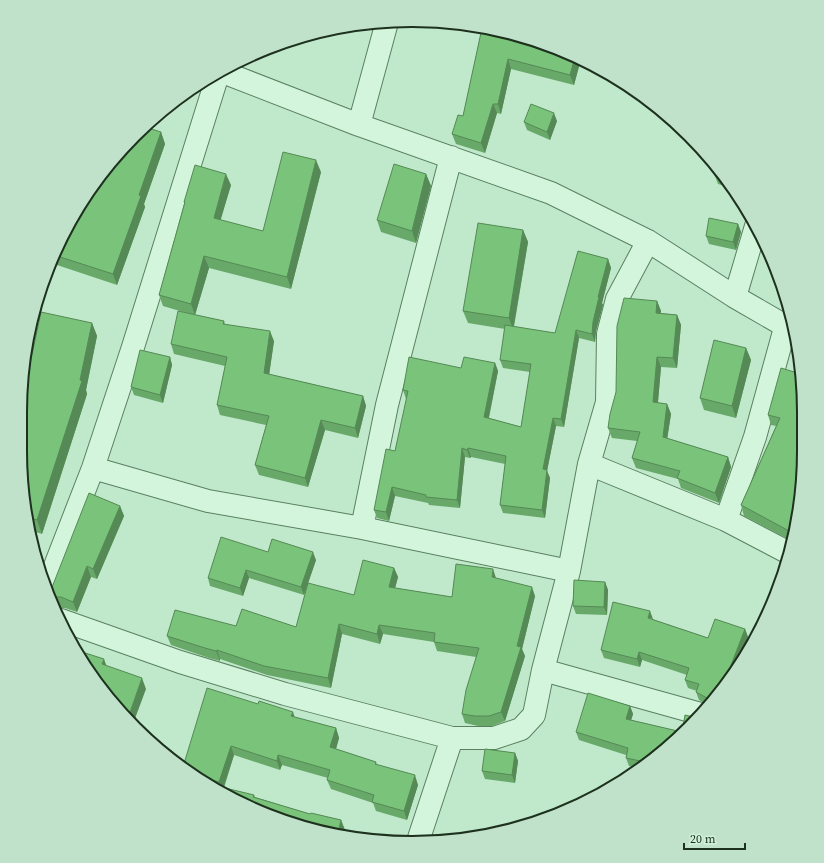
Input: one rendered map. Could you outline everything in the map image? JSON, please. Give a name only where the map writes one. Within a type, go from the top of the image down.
[{"type":"street","points":[[359,125],[385,28]]},
{"type":"street","points":[[229,74],[359,125],[551,193],[648,241],[735,297],[788,329]]},
{"type":"street","points":[[49,581],[93,468],[133,347],[217,81]]},
{"type":"street","points":[[362,528],[387,405],[451,157]]},
{"type":"street","points":[[735,297],[753,235]]},
{"type":"street","points":[[68,622],[195,667],[285,694],[452,738],[494,738],[521,730],[534,715],[543,670],[569,571],[589,464],[607,402],[608,334],[617,299],[648,241]]},
{"type":"street","points":[[726,520],[789,333]]},
{"type":"street","points":[[589,464],[726,520],[784,550]]},
{"type":"street","points":[[93,468],[208,501],[362,528],[569,571]]},
{"type":"street","points":[[543,670],[694,712]]},
{"type":"street","points":[[420,836],[452,738]]},
{"type":"building","points":[[481,33],[536,47],[573,63],[570,75],[508,59],[498,104],[493,104],[481,143],[452,134],[458,115],[463,116]]},
{"type":"building","points":[[531,104],[554,113],[547,132],[524,122]]},
{"type":"building","points":[[152,129],[161,132],[139,195],[141,196],[113,274],[60,257],[79,219],[92,198],[123,158]]},
{"type":"building","points":[[283,152],[316,160],[287,277],[204,256],[191,304],[159,295],[195,165],[226,174],[214,218],[263,231]]},
{"type":"building","points":[[394,164],[426,174],[412,231],[377,220]]},
{"type":"building","points":[[709,218],[738,224],[733,242],[706,236]]},
{"type":"building","points":[[478,223],[523,230],[509,318],[463,311]]},
{"type":"building","points":[[578,251],[608,259],[598,297],[592,334],[576,330],[561,419],[553,418],[543,469],[547,470],[542,510],[500,505],[506,456],[462,448],[457,500],[426,497],[426,495],[392,487],[386,512],[374,510],[386,449],[395,451],[408,391],[403,390],[409,357],[461,368],[464,357],[495,363],[484,417],[521,427],[531,364],[500,360],[505,325],[555,333]]},
{"type":"building","points":[[624,298],[657,301],[656,313],[677,315],[673,358],[657,357],[653,402],[667,404],[663,437],[728,457],[715,493],[677,478],[680,471],[632,458],[640,432],[608,428],[616,392],[617,326]]},
{"type":"building","points":[[178,311],[224,321],[223,324],[270,331],[264,373],[363,396],[355,428],[321,420],[305,478],[255,465],[269,416],[217,405],[227,357],[171,344]]},
{"type":"building","points":[[41,312],[92,323],[80,380],[82,381],[37,520],[33,519],[28,476],[27,412],[30,364]]},
{"type":"building","points":[[714,340],[746,348],[732,406],[700,398]]},
{"type":"building","points":[[140,350],[170,357],[160,395],[131,387]]},
{"type":"building","points":[[781,368],[795,372],[797,451],[794,501],[789,531],[741,505],[780,418],[768,415]]},
{"type":"building","points":[[89,493],[120,506],[93,569],[87,566],[73,602],[61,597],[56,597],[52,588]]},
{"type":"building","points":[[221,537],[268,552],[272,539],[313,552],[301,587],[246,570],[240,588],[208,578]]},
{"type":"building","points":[[363,560],[394,568],[389,587],[452,597],[456,564],[493,569],[492,577],[532,587],[517,646],[521,647],[501,712],[489,716],[462,714],[466,690],[479,648],[434,642],[435,633],[379,625],[377,634],[339,624],[328,678],[264,666],[217,650],[205,648],[167,636],[175,610],[236,626],[242,609],[296,627],[308,583],[354,595]]},
{"type":"building","points":[[574,580],[605,582],[604,607],[573,606]]},
{"type":"building","points":[[613,602],[650,611],[648,618],[708,638],[715,619],[745,629],[730,668],[707,698],[696,692],[699,684],[685,680],[689,668],[639,652],[637,659],[601,650]]},
{"type":"building","points":[[84,653],[104,659],[102,664],[142,678],[130,712],[107,685]]},
{"type":"building","points":[[207,688],[258,704],[259,701],[293,712],[291,716],[336,728],[330,747],[376,762],[375,764],[415,775],[404,811],[372,802],[374,795],[327,780],[330,770],[278,755],[277,761],[231,746],[219,782],[213,780],[185,761]]},
{"type":"building","points":[[588,693],[630,706],[626,719],[676,731],[640,761],[626,758],[628,748],[576,732]]},
{"type":"building","points":[[685,715],[690,716],[684,723]]},
{"type":"building","points":[[485,749],[515,753],[512,775],[482,771]]},
{"type":"building","points":[[228,789],[254,795],[253,797],[310,814],[341,820],[339,829],[312,823],[265,807]]}]
